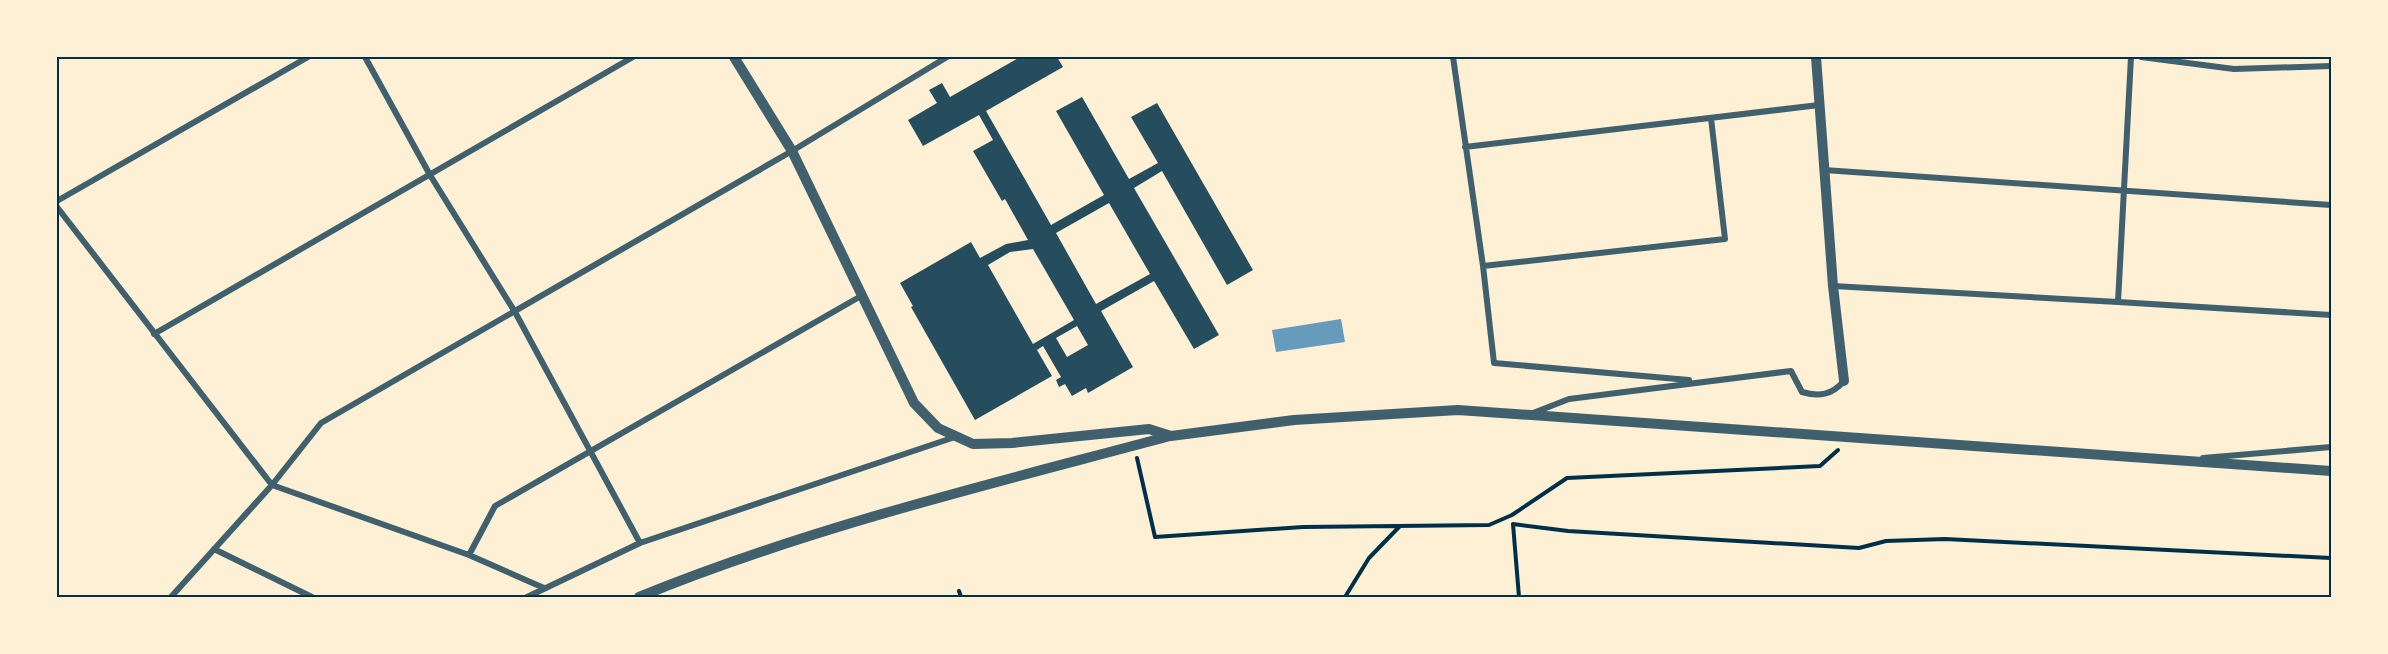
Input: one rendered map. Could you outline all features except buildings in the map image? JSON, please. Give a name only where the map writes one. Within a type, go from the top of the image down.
[{"type":"street","points":[[57,201],[308,57]]},
{"type":"street","points":[[365,57],[430,175],[515,312],[640,543]]},
{"type":"street","points":[[154,334],[633,57]]},
{"type":"street","points":[[734,57],[792,151],[914,403],[938,428],[973,444],[1012,443],[1149,429],[1171,436]]},
{"type":"street","points":[[171,597],[272,485],[321,423],[792,151],[947,57]]},
{"type":"street","points":[[1454,57],[1494,363],[1705,381]]},
{"type":"street","points":[[1530,414],[1569,399],[1791,371],[1802,392],[1818,396],[1837,389],[1844,381],[1833,286],[1816,57]]},
{"type":"street","points":[[2118,302],[2126,189],[2131,57]]},
{"type":"street","points":[[2141,57],[2234,69],[2331,66]]},
{"type":"street","points":[[1465,147],[1820,105]]},
{"type":"street","points":[[1482,266],[1725,239],[1711,118]]},
{"type":"street","points":[[1824,170],[2126,189],[2331,205]]},
{"type":"street","points":[[57,207],[272,485],[469,555],[544,588]]},
{"type":"street","points":[[1833,286],[2331,315]]},
{"type":"street","points":[[469,555],[495,506],[861,296]]},
{"type":"street","points":[[639,597],[718,565],[860,520],[1171,436],[1294,420],[1381,413],[1458,410],[1530,414],[2331,471]]},
{"type":"street","points":[[527,597],[640,543],[955,437]]},
{"type":"street","points":[[2170,461],[2331,447]]},
{"type":"street","points":[[214,549],[312,597]]},
{"type":"path","points":[[1134,446],[1155,537],[1303,527],[1489,525],[1512,515],[1567,478],[1820,466],[1852,438]]},
{"type":"path","points":[[1519,597],[1513,524],[1568,531],[1859,548],[1886,541],[1945,538],[2331,558]]},
{"type":"path","points":[[1345,597],[1369,558],[1400,526]]},
{"type":"path","points":[[959,591],[961,597]]},
{"type":"water","points":[[1341,319],[1345,342],[1276,352],[1272,330]]}]
